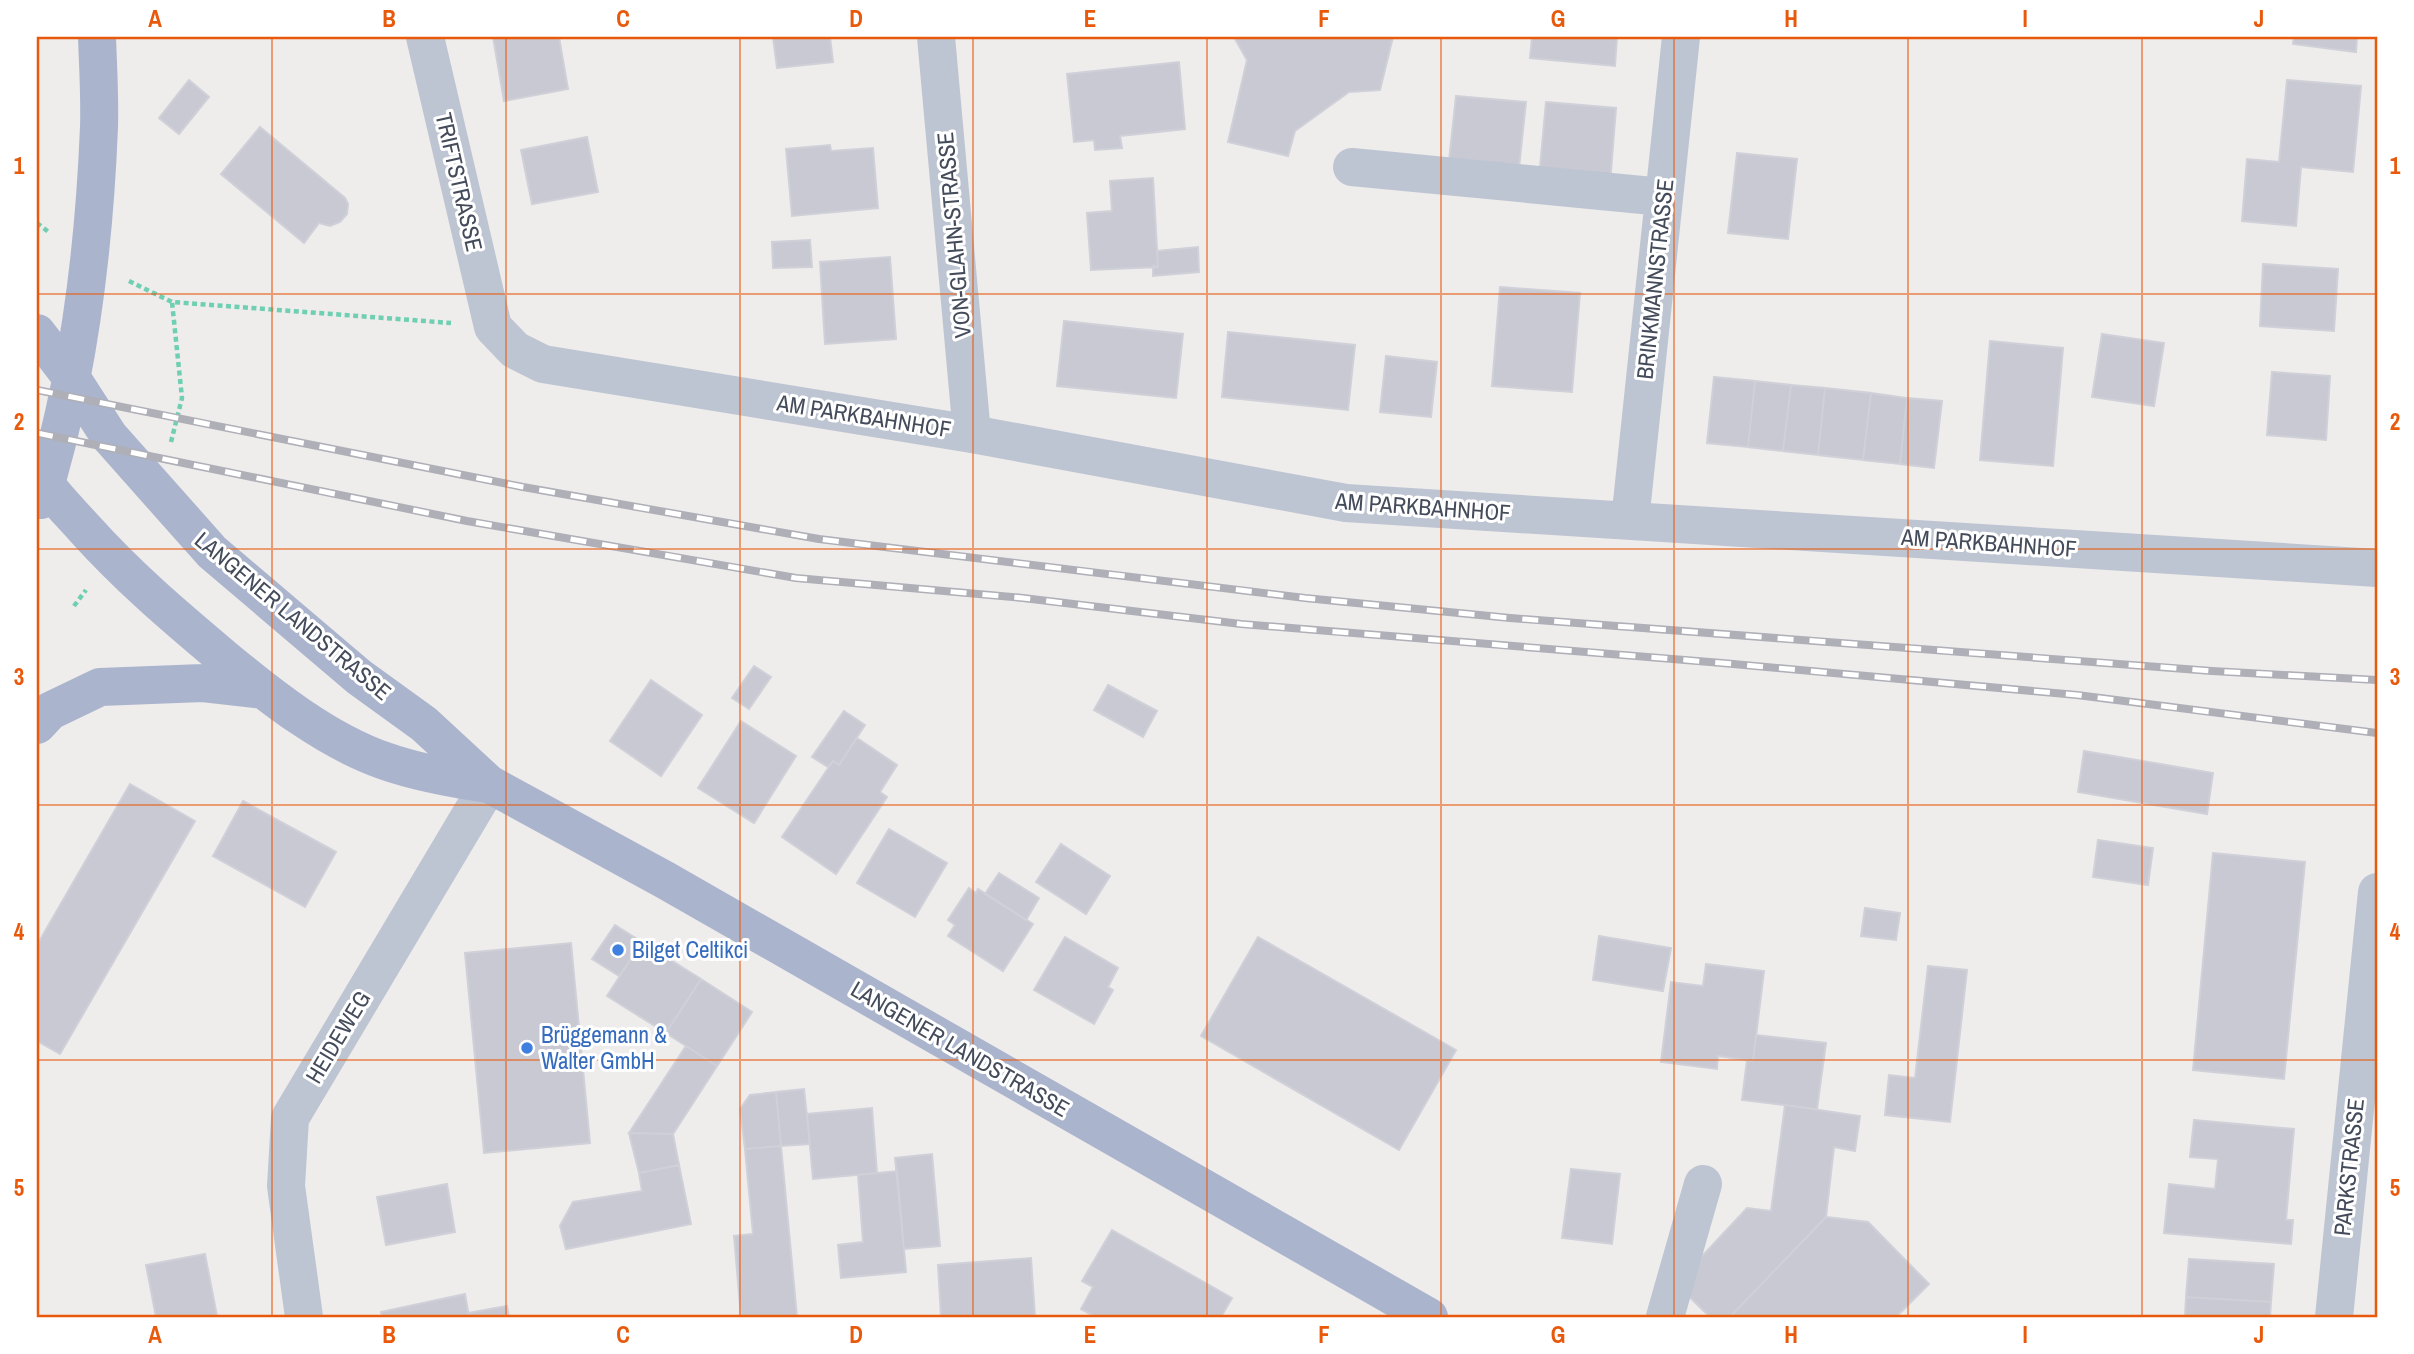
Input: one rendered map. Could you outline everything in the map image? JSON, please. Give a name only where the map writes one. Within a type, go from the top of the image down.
[{"type":"main road","points":[[40,489],[71,377],[90,262],[99,125],[97,37]]},
{"type":"main road","name":"LANGENER LANDSTRASSE","points":[[37,333],[71,377],[108,436],[212,552],[359,677],[424,724],[489,785],[688,893],[1429,1317]]},
{"type":"main road","name":"LANGENER LANDSTRASSE","points":[[40,489],[154,600],[264,690],[332,735],[383,761],[440,777],[489,785]]},
{"type":"main road","points":[[37,725],[50,711],[100,687],[203,683],[264,690]]},
{"type":"street","name":"TRIFTSTRASSE","points":[[425,37],[493,327]]},
{"type":"street","name":"VON-GLAHN-STRASSE","points":[[936,37],[972,434]]},
{"type":"street","name":"BRINKMANNSTRASSE","points":[[1630,521],[1681,37]]},
{"type":"street","points":[[1352,167],[1663,197]]},
{"type":"street","name":"AM PARKBAHNHOF","points":[[493,327],[514,350],[543,364],[972,434],[1346,503],[2377,568]]},
{"type":"street","name":"HEIDEWEG","points":[[304,1317],[286,1186],[290,1118],[489,785]]},
{"type":"street","name":"PARKSTRASSE","points":[[2334,1317],[2377,892]]},
{"type":"street","points":[[1665,1317],[1703,1184]]},
{"type":"path","points":[[172,302],[493,327]]},
{"type":"building","points":[[493,37],[559,37],[568,89],[504,101]]},
{"type":"building","points":[[773,37],[830,37],[833,62],[777,68]]},
{"type":"building","points":[[1393,37],[1380,90],[1349,92],[1295,131],[1288,156],[1228,142],[1247,60],[1235,39]]},
{"type":"building","points":[[1532,37],[1617,37],[1615,66],[1530,58]]},
{"type":"building","points":[[2294,37],[2357,37],[2356,52],[2293,44]]},
{"type":"building","points":[[1179,62],[1185,129],[1120,136],[1122,148],[1095,150],[1094,140],[1074,142],[1067,74]]},
{"type":"building","points":[[189,80],[209,97],[179,134],[159,118]]},
{"type":"building","points":[[2287,80],[2361,86],[2353,172],[2301,167],[2296,226],[2242,221],[2247,159],[2279,162]]},
{"type":"building","points":[[1456,96],[1526,102],[1518,177],[1448,170]]},
{"type":"building","points":[[1546,102],[1616,108],[1610,184],[1539,178]]},
{"type":"building","points":[[260,127],[345,198],[348,204],[347,214],[340,222],[330,226],[319,223],[304,243],[221,174]]},
{"type":"building","points":[[587,137],[598,192],[532,204],[521,150]]},
{"type":"building","points":[[830,145],[831,151],[873,148],[878,208],[792,216],[786,149]]},
{"type":"building","points":[[1737,153],[1797,159],[1788,239],[1728,233]]},
{"type":"building","points":[[1153,178],[1158,267],[1091,270],[1087,213],[1112,211],[1110,181]]},
{"type":"building","points":[[810,240],[812,267],[773,268],[772,242]]},
{"type":"building","points":[[1198,247],[1199,272],[1153,276],[1153,266],[1158,267],[1157,251]]},
{"type":"building","points":[[890,257],[896,339],[825,344],[820,262]]},
{"type":"building","points":[[2263,264],[2338,269],[2334,331],[2260,326]]},
{"type":"building","points":[[1500,287],[1580,293],[1572,392],[1492,386]]},
{"type":"building","points":[[1064,321],[1183,334],[1176,398],[1057,386]]},
{"type":"building","points":[[1228,332],[1355,345],[1348,410],[1222,397]]},
{"type":"building","points":[[2102,334],[2164,343],[2154,406],[2092,397]]},
{"type":"building","points":[[1990,341],[2063,348],[2053,466],[1980,460]]},
{"type":"building","points":[[1386,356],[1437,362],[1431,417],[1380,412]]},
{"type":"building","points":[[2272,372],[2330,376],[2326,440],[2267,435]]},
{"type":"building","points":[[1714,377],[1755,381],[1748,447],[1707,443]]},
{"type":"building","points":[[1755,381],[1791,385],[1783,451],[1748,447]]},
{"type":"building","points":[[1791,385],[1825,388],[1818,455],[1783,451]]},
{"type":"building","points":[[1825,388],[1871,393],[1863,460],[1818,455]]},
{"type":"building","points":[[1871,393],[1907,398],[1900,464],[1863,460]]},
{"type":"building","points":[[1907,398],[1942,401],[1934,468],[1900,464]]},
{"type":"building","points":[[754,666],[771,677],[749,709],[732,698]]},
{"type":"building","points":[[651,680],[702,715],[661,776],[610,741]]},
{"type":"building","points":[[1108,685],[1157,711],[1143,737],[1094,710]]},
{"type":"building","points":[[844,711],[865,725],[839,765],[833,761],[828,767],[812,757]]},
{"type":"building","points":[[741,721],[796,756],[754,823],[698,788]]},
{"type":"building","points":[[857,738],[897,765],[880,792],[887,797],[836,874],[782,837],[833,761],[839,765]]},
{"type":"building","points":[[2084,751],[2213,773],[2207,814],[2078,792]]},
{"type":"building","points":[[130,784],[195,821],[60,1054],[37,1041],[37,945]]},
{"type":"building","points":[[243,801],[336,852],[305,907],[213,856]]},
{"type":"building","points":[[889,829],[947,863],[915,917],[857,883]]},
{"type":"building","points":[[2098,840],[2153,848],[2148,885],[2093,877]]},
{"type":"building","points":[[1061,844],[1110,876],[1086,914],[1036,882]]},
{"type":"building","points":[[2213,853],[2305,862],[2284,1079],[2193,1070]]},
{"type":"building","points":[[999,873],[1039,898],[1026,920],[985,894]]},
{"type":"building","points":[[969,888],[976,893],[978,889],[1033,924],[1003,971],[948,936],[955,925],[948,920]]},
{"type":"building","points":[[1865,908],[1900,913],[1896,940],[1861,936]]},
{"type":"building","points":[[615,925],[642,942],[619,976],[592,959]]},
{"type":"building","points":[[1599,936],[1671,948],[1663,991],[1593,980]]},
{"type":"building","points":[[1065,937],[1118,968],[1108,987],[1113,990],[1094,1024],[1034,990]]},
{"type":"building","points":[[1258,937],[1456,1050],[1399,1150],[1201,1036]]},
{"type":"building","points":[[642,942],[701,979],[666,1033],[607,996]]},
{"type":"building","name":"Brüggemann & Walter GmbH","points":[[571,943],[590,1143],[484,1153],[465,953]]},
{"type":"building","points":[[1706,964],[1764,971],[1753,1061],[1718,1056],[1717,1069],[1661,1062],[1671,982],[1703,986]]},
{"type":"building","points":[[1928,966],[1967,970],[1950,1122],[1885,1115],[1889,1075],[1915,1078]]},
{"type":"building","points":[[701,979],[752,1012],[717,1066],[666,1033]]},
{"type":"building","points":[[1756,1035],[1826,1043],[1817,1109],[1742,1100],[1747,1060],[1753,1061]]},
{"type":"building","points":[[686,1046],[717,1066],[673,1134],[629,1133]]},
{"type":"building","points":[[804,1089],[810,1144],[781,1146],[776,1092]]},
{"type":"building","points":[[776,1092],[781,1146],[745,1149],[740,1109],[750,1095]]},
{"type":"building","points":[[1785,1105],[1860,1116],[1855,1151],[1834,1147],[1826,1217],[1730,1317],[1710,1317],[1676,1284],[1747,1208],[1771,1211]]},
{"type":"building","points":[[872,1108],[877,1173],[813,1179],[807,1114]]},
{"type":"building","points":[[2194,1120],[2294,1129],[2286,1220],[2293,1220],[2291,1244],[2164,1233],[2169,1184],[2215,1189],[2218,1159],[2190,1157]]},
{"type":"building","points":[[629,1133],[673,1134],[679,1165],[639,1173]]},
{"type":"building","points":[[781,1146],[797,1317],[741,1317],[734,1236],[753,1234],[745,1149]]},
{"type":"building","points":[[932,1154],[940,1246],[904,1249],[895,1158]]},
{"type":"building","points":[[679,1165],[691,1224],[566,1249],[560,1226],[573,1202],[642,1191],[639,1173]]},
{"type":"building","points":[[1571,1169],[1620,1174],[1612,1244],[1562,1238]]},
{"type":"building","points":[[897,1171],[906,1272],[841,1278],[838,1245],[863,1242],[858,1175]]},
{"type":"building","points":[[447,1184],[455,1232],[386,1245],[377,1197]]},
{"type":"building","points":[[1826,1217],[1868,1222],[1929,1284],[1896,1317],[1730,1317]]},
{"type":"building","points":[[1112,1230],[1232,1298],[1221,1317],[1096,1317],[1081,1309],[1093,1287],[1082,1281]]},
{"type":"building","points":[[205,1254],[217,1316],[156,1317],[146,1265]]},
{"type":"building","points":[[1031,1258],[1035,1317],[941,1317],[938,1265]]},
{"type":"building","points":[[2189,1259],[2274,1264],[2271,1302],[2186,1297]]},
{"type":"building","points":[[465,1294],[469,1317],[382,1317],[381,1312]]},
{"type":"building","points":[[2186,1297],[2271,1302],[2270,1317],[2185,1317]]},
{"type":"building","points":[[507,1306],[509,1317],[469,1317],[468,1313]]},
{"type":"railway","points":[[37,390],[523,487],[819,539],[1305,598],[1510,618],[2212,671],[2377,680]]},
{"type":"railway","points":[[37,433],[467,521],[796,578],[1023,598],[1241,624],[2077,695],[2377,733]]},
{"type":"place","name":"Bilget Celtikci","points":[[618,950]]},
{"type":"place","name":"Brüggemann & Walter GmbH","points":[[527,1048]]}]
